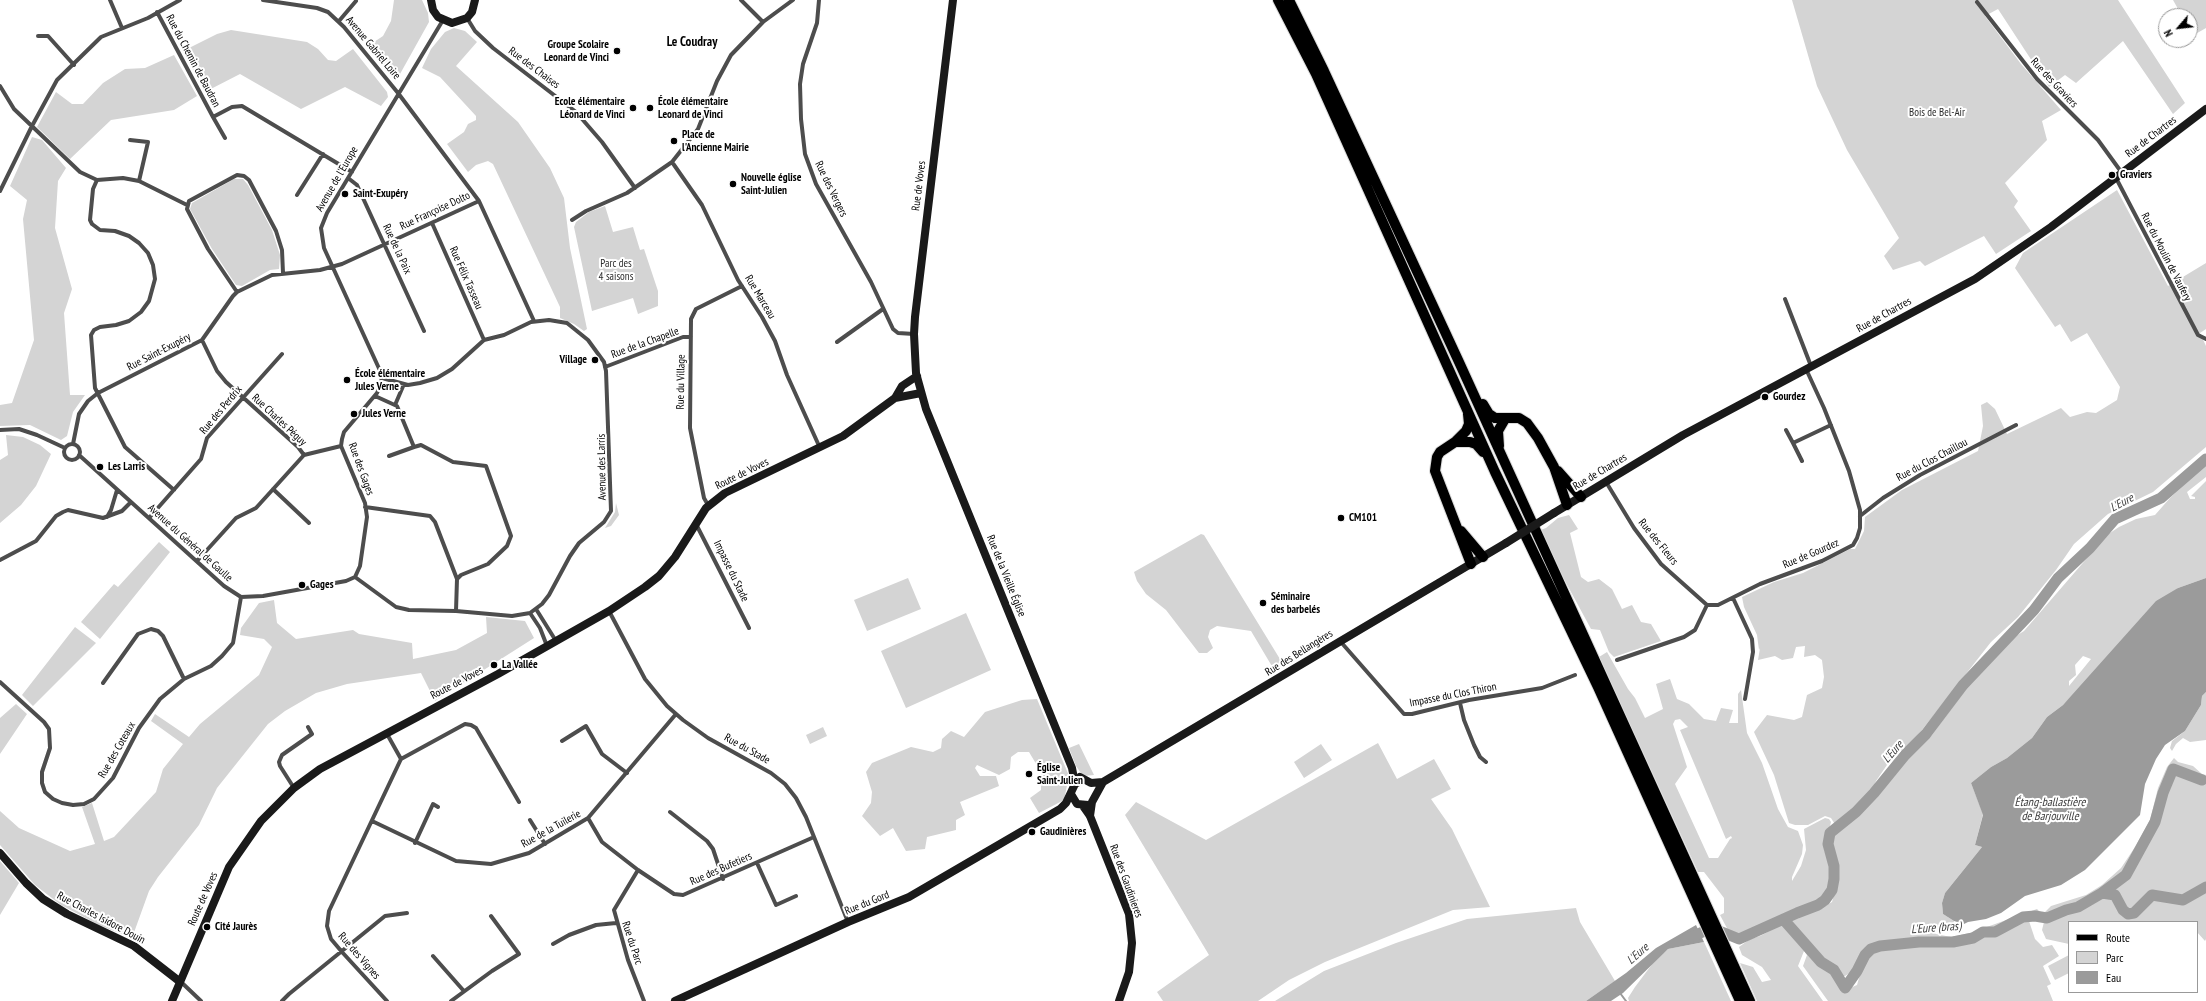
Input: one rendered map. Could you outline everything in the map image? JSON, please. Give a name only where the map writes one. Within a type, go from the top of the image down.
[{"type":"main road","points":[[431,0],[433,10],[443,20],[452,23],[467,18],[472,12],[476,0]]},
{"type":"main road","name":"Rue de Voves","points":[[921,393],[917,376],[914,334],[953,0]]},
{"type":"main road","points":[[1278,0],[1316,74],[1495,472],[1575,628],[1738,985],[1750,1001]]},
{"type":"main road","points":[[1289,0],[1318,58],[1459,362],[1575,628]]},
{"type":"main road","name":"Rue de Chartres","points":[[1506,543],[1683,435],[1975,278],[2051,227],[2206,109]]},
{"type":"main road","points":[[1459,362],[1489,414],[1495,418],[1519,418],[1527,423],[1538,438],[1554,467],[1567,505]]},
{"type":"main road","points":[[820,448],[855,430],[895,398],[902,386],[917,376]]},
{"type":"main road","points":[[895,398],[921,393]]},
{"type":"main road","name":"Rue de la Vieille Église","points":[[921,393],[1072,768]]},
{"type":"main road","points":[[1467,408],[1469,424],[1466,431],[1455,442],[1440,452],[1437,457],[1436,471],[1471,564]]},
{"type":"main road","points":[[1500,454],[1498,431],[1506,419]]},
{"type":"main road","points":[[1455,442],[1470,442],[1476,444],[1481,449],[1495,472]]},
{"type":"main road","name":"Route de Voves","points":[[172,1001],[229,867],[261,821],[294,788],[320,769],[556,641],[609,611],[645,588],[659,576],[675,557],[695,523],[708,506],[725,493],[820,448]]},
{"type":"main road","points":[[1554,467],[1581,497]]},
{"type":"main road","points":[[1457,526],[1483,557]]},
{"type":"main road","name":"Rue des Bellangères","points":[[1103,782],[1506,543]]},
{"type":"main road","points":[[1072,768],[1096,792]]},
{"type":"main road","points":[[1060,809],[1071,794],[1075,784],[1072,768]]},
{"type":"main road","points":[[1075,784],[1103,782]]},
{"type":"main road","points":[[1090,816],[1092,802],[1096,792],[1103,782]]},
{"type":"main road","points":[[1071,794],[1080,805]]},
{"type":"main road","points":[[1060,809],[1092,802]]},
{"type":"main road","name":"Rue des Gaudinieres","points":[[1080,805],[1090,816],[1124,901],[1131,927],[1129,972],[1119,1001]]},
{"type":"main road","name":"Rue du Gord","points":[[675,1001],[848,922],[909,897],[1060,809]]},
{"type":"main road","name":"Rue Charles Isidore Douin","points":[[0,853],[18,875],[44,899],[67,914],[134,946],[180,981]]},
{"type":"main road","points":[[1738,985],[1740,1001]]},
{"type":"street","points":[[110,0],[122,28]]},
{"type":"street","points":[[0,191],[54,85],[101,37],[157,12],[171,2],[180,0]]},
{"type":"street","name":"Avenue Gabriel Loire","points":[[263,0],[286,2],[317,8],[328,12],[339,21],[398,93],[479,201],[534,321]]},
{"type":"street","points":[[741,0],[763,22]]},
{"type":"street","points":[[572,220],[635,188],[672,162],[698,130],[725,64],[744,40],[763,22],[793,0]]},
{"type":"street","name":"Rue des Vergers","points":[[819,0],[817,23],[803,64],[800,84],[801,119],[805,154],[816,184],[871,282],[893,329],[898,333],[914,334]]},
{"type":"street","points":[[339,21],[356,1]]},
{"type":"street","name":"Rue des Graviers","points":[[1977,2],[2037,79],[2098,140],[2119,175]]},
{"type":"street","name":"Rue du Chemin de Baudran","points":[[157,12],[225,138]]},
{"type":"street","name":"Rue des Chaises","points":[[467,18],[475,31],[493,48],[543,85],[576,112],[587,124],[635,188]]},
{"type":"street","name":"Avenue de l'Europe","points":[[382,378],[378,365],[322,240],[321,228],[327,213],[443,20]]},
{"type":"street","points":[[38,36],[48,36],[74,64]]},
{"type":"street","points":[[0,86],[14,108],[80,172],[97,180],[123,178],[139,180],[187,205]]},
{"type":"street","name":"Rue du Chemin de Baudran","points":[[213,117],[232,107],[242,106],[352,172]]},
{"type":"street","points":[[130,140],[148,142],[139,180]]},
{"type":"street","points":[[297,195],[323,154]]},
{"type":"street","name":"Rue Marceau","points":[[672,162],[702,205],[742,286],[762,317],[775,341],[820,448]]},
{"type":"street","points":[[237,292],[198,231],[187,209],[187,205],[189,201],[237,175],[244,176],[249,180],[276,231],[282,250],[283,273]]},
{"type":"street","name":"Rue du Moulin de Vaufery","points":[[2119,175],[2194,329],[2198,335],[2206,338]]},
{"type":"street","name":"Rue de la Paix","points":[[348,178],[357,184],[424,331]]},
{"type":"street","points":[[97,180],[93,189],[90,220],[92,224],[100,230],[115,231],[129,236],[139,243],[148,253],[153,265],[155,279],[149,302],[141,312],[130,321],[116,326],[100,327],[94,330],[91,335],[95,388],[125,447],[174,490]]},
{"type":"street","name":"Rue Françoise Dolto","points":[[333,266],[342,264],[385,245],[479,201]]},
{"type":"street","name":"Rue Félix Tasseau","points":[[432,223],[484,340]]},
{"type":"street","name":"Rue Saint-Exupéry","points":[[73,444],[79,414],[88,401],[98,392],[202,340],[232,296],[237,292],[272,275],[320,270],[333,266]]},
{"type":"street","name":"Rue du Village","points":[[708,506],[704,498],[690,428],[691,337],[693,312],[701,306],[742,286]]},
{"type":"street","name":"Rue de Gourdez","points":[[1707,605],[1718,605],[1760,584],[1822,561],[1853,545],[1860,528],[1860,516],[1849,471],[1808,368],[1785,299]]},
{"type":"street","points":[[837,342],[883,309]]},
{"type":"street","points":[[382,378],[404,384],[420,383],[437,378],[459,364],[484,340],[504,334],[534,321],[558,321],[575,328],[588,340],[605,367]]},
{"type":"street","name":"Rue de la Chapelle","points":[[605,367],[683,337],[691,337]]},
{"type":"street","name":"Rue Charles Péguy","points":[[202,340],[220,375],[304,455]]},
{"type":"street","name":"Rue des Perdrix","points":[[149,518],[201,459],[207,438],[282,354]]},
{"type":"street","name":"Avenue des Larris","points":[[533,611],[549,595],[570,556],[579,543],[604,522],[611,511],[608,382],[605,367]]},
{"type":"street","name":"Rue des Gages","points":[[354,577],[360,566],[367,517],[365,507],[341,446],[344,432],[375,396],[381,384],[382,378]]},
{"type":"street","points":[[394,404],[404,384]]},
{"type":"street","points":[[375,396],[394,404],[400,411],[414,447]]},
{"type":"street","points":[[1793,443],[1831,425]]},
{"type":"street","name":"Rue du Clos Chaillou","points":[[1860,516],[1883,498],[1920,475],[2016,425]]},
{"type":"street","points":[[0,430],[19,429],[37,435],[65,448]]},
{"type":"street","points":[[1786,430],[1802,461]]},
{"type":"street","points":[[73,444],[79,448],[80,455],[73,460],[68,459],[64,455],[65,448],[73,444]]},
{"type":"street","points":[[389,456],[421,445],[453,462],[486,466],[511,536],[507,546],[488,564],[461,575],[457,579]]},
{"type":"street","points":[[197,561],[236,518],[256,508],[304,455],[341,446]]},
{"type":"street","name":"Avenue du Général de Gaulle","points":[[80,455],[224,586],[241,597]]},
{"type":"street","name":"Rue des Fleurs","points":[[1606,482],[1634,528],[1661,564],[1707,605]]},
{"type":"street","points":[[273,489],[310,523]]},
{"type":"street","points":[[106,517],[111,510],[118,490]]},
{"type":"street","points":[[0,560],[36,541],[56,516],[63,512],[68,510],[103,518],[122,511],[131,502]]},
{"type":"street","points":[[365,507],[430,516],[435,522],[457,579],[456,611]]},
{"type":"street","name":"Impasse du Stade","points":[[695,523],[700,529],[750,628]]},
{"type":"street","points":[[241,597],[263,596],[346,581],[354,577],[396,607],[409,610],[456,611],[512,616],[533,611]]},
{"type":"street","name":"Rue des Coteaux","points":[[0,682],[44,722],[49,729],[50,748],[42,772],[42,783],[45,792],[53,799],[62,803],[73,805],[84,804],[94,799],[103,791],[112,778],[139,728],[160,699],[184,679],[211,666],[233,643],[241,597]]},
{"type":"street","points":[[1733,598],[1752,639],[1753,652],[1745,699]]},
{"type":"street","points":[[1616,660],[1684,637],[1695,630],[1707,605]]},
{"type":"street","points":[[533,611],[556,641]]},
{"type":"street","points":[[533,611],[547,646]]},
{"type":"street","name":"Rue du Stade","points":[[609,611],[645,679],[676,714],[708,738],[771,773],[785,784],[797,799],[848,922]]},
{"type":"street","points":[[103,683],[138,634],[151,629],[158,631],[163,636],[184,679]]},
{"type":"street","name":"Impasse du Clos Thiron","points":[[1340,641],[1404,714],[1412,714],[1460,703],[1542,688],[1575,675]]},
{"type":"street","points":[[1460,703],[1464,720],[1474,745],[1480,757],[1486,762]]},
{"type":"street","name":"Rue de la Tuilerie","points":[[372,821],[456,861],[491,864],[529,853],[588,818],[676,714]]},
{"type":"street","points":[[387,734],[401,759],[465,724],[471,724],[476,728],[520,802]]},
{"type":"street","points":[[562,741],[586,726],[602,754],[627,773]]},
{"type":"street","points":[[294,788],[280,766],[280,762],[282,755],[312,734],[308,727]]},
{"type":"street","name":"Rue des Vignes","points":[[387,1001],[331,939],[327,926],[328,911],[401,759]]},
{"type":"street","points":[[415,842],[433,804],[438,807]]},
{"type":"street","points":[[670,812],[707,841],[713,849],[723,879]]},
{"type":"street","name":"Rue des Bufetiers","points":[[588,818],[602,842],[638,870],[674,894],[683,895],[723,879],[814,837]]},
{"type":"street","points":[[530,820],[545,844]]},
{"type":"street","points":[[757,863],[776,905],[796,896]]},
{"type":"street","name":"Rue du Parc","points":[[638,870],[614,910],[616,923],[644,1001]]},
{"type":"street","points":[[282,1001],[385,916],[407,913]]},
{"type":"street","points":[[451,1001],[463,990],[519,954],[491,916]]},
{"type":"street","points":[[553,944],[570,935],[596,925],[616,923]]},
{"type":"street","points":[[433,956],[463,990]]},
{"type":"street","points":[[180,981],[201,1001]]},
{"type":"green space","points":[[394,0],[422,0],[428,13],[429,22],[400,74],[391,75],[368,46],[383,36],[391,21]]},
{"type":"green space","name":"Bois de Bel-Air","points":[[1792,0],[2118,0],[2185,103],[2173,114],[2123,41],[2076,83],[2065,75],[2049,87],[1998,9],[1985,16],[2021,64],[2061,110],[2042,121],[2047,140],[2005,183],[2018,201],[2014,207],[2031,231],[1996,254],[1984,236],[1925,266],[1920,261],[1893,270],[1884,256],[1899,238],[1847,150],[1817,86]]},
{"type":"green space","points":[[2173,0],[2206,0],[2206,28],[2198,33],[2198,8],[2178,8]]},
{"type":"green space","points":[[454,28],[465,31],[477,42],[456,66],[518,122],[550,168],[564,198],[570,248],[587,329],[584,331],[574,324],[560,318],[560,307],[493,164],[488,161],[476,165],[468,172],[447,144],[464,132],[468,124],[476,120],[476,116],[440,77],[422,68],[431,49],[445,32]]},
{"type":"green space","points":[[231,30],[307,42],[318,49],[328,60],[336,61],[353,49],[387,92],[388,97],[381,106],[345,87],[301,109],[240,74],[205,92],[183,51],[217,34]]},
{"type":"green space","points":[[174,55],[197,96],[174,110],[111,120],[70,159],[37,127],[56,92],[72,104],[83,104],[103,83],[125,69],[145,68]]},
{"type":"green space","points":[[32,137],[42,140],[66,168],[58,181],[55,228],[72,289],[64,313],[70,395],[85,395],[73,412],[67,436],[61,440],[30,425],[0,426],[0,405],[12,403],[34,340],[23,219],[27,200],[10,186]]},
{"type":"green space","points":[[234,179],[243,179],[248,185],[272,230],[280,255],[279,269],[270,270],[242,286],[236,285],[212,249],[190,209],[192,203]]},
{"type":"green space","points":[[2117,190],[2168,286],[2206,263],[2206,329],[2200,333],[2206,346],[2206,447],[2153,492],[2108,514],[2074,544],[2056,570],[2018,617],[1991,642],[1910,744],[1889,762],[1876,781],[1869,797],[1855,810],[1836,826],[1831,818],[1825,816],[1808,825],[1795,825],[1789,823],[1774,775],[1754,732],[1767,715],[1794,720],[1802,717],[1807,695],[1822,688],[1824,677],[1822,660],[1815,655],[1804,657],[1805,646],[1796,647],[1793,658],[1782,660],[1775,656],[1758,660],[1760,648],[1759,650],[1757,635],[1744,607],[1742,597],[1774,582],[1803,573],[1850,549],[1855,549],[1864,531],[1865,517],[1902,490],[1978,451],[1983,426],[1981,405],[1987,402],[1995,409],[2007,434],[2061,408],[2070,417],[2087,412],[2096,413],[2117,400],[2120,387],[2087,333],[2071,342],[2060,324],[2055,327],[2015,268],[2023,253]]},
{"type":"green space","name":"Parc des 4 saisons","points":[[605,206],[613,232],[633,227],[640,250],[644,249],[658,291],[658,306],[638,314],[633,298],[592,311],[574,227],[576,222],[589,212]]},
{"type":"green space","points":[[6,435],[23,437],[40,445],[51,454],[36,486],[21,505],[0,523],[0,460],[8,455]]},
{"type":"green space","points":[[2206,464],[2206,477],[2187,492],[2190,499],[2195,499],[2195,497],[2191,496],[2206,481],[2206,578],[2178,588],[2063,705],[2047,717],[2032,738],[2007,758],[1991,767],[1971,783],[1983,814],[1975,845],[1982,847],[1945,893],[1942,903],[1943,914],[1954,921],[1952,930],[1936,930],[1930,926],[1927,928],[1936,934],[1951,937],[1970,933],[2037,909],[2040,912],[2029,921],[2035,939],[2043,947],[2052,945],[2059,956],[2043,966],[2051,984],[2047,986],[2053,1001],[1828,1001],[1803,966],[1807,955],[1804,951],[1798,966],[1823,1001],[1757,1001],[1740,963],[1753,967],[1762,982],[1771,980],[1762,967],[1742,955],[1739,947],[1750,939],[1760,936],[1791,920],[1818,910],[1832,902],[1837,884],[1838,869],[1830,844],[1833,836],[1866,806],[1891,775],[1932,735],[1978,673],[2008,641],[2024,631],[2107,535],[2119,527],[2136,519],[2155,515],[2170,498]],"holes":[[[2083,656],[2091,659],[2069,686],[2069,681],[2076,675],[2075,665]],[[1872,943],[1864,961],[1857,985],[1841,992],[1837,976],[1845,976],[1854,970]]]},
{"type":"green space","points":[[616,503],[619,515],[611,526],[605,528],[615,512]]},
{"type":"green space","points":[[1569,515],[1578,529],[1570,533],[1581,577],[1588,582],[1599,579],[1612,589],[1622,609],[1632,605],[1641,622],[1651,624],[1661,641],[1614,657],[1609,652],[1600,630],[1591,629],[1538,531],[1546,528],[1558,518]]},
{"type":"green space","points":[[1201,534],[1204,535],[1283,664],[1283,666],[1278,670],[1273,668],[1251,631],[1217,626],[1210,630],[1208,637],[1213,648],[1207,653],[1199,653],[1166,610],[1146,594],[1137,581],[1134,572]]},
{"type":"green space","points":[[159,542],[170,552],[100,639],[81,622],[114,584],[118,587]]},
{"type":"green space","points":[[908,578],[921,609],[867,631],[854,600]]},
{"type":"green space","points":[[274,600],[277,623],[296,639],[353,630],[359,634],[412,643],[413,659],[456,650],[487,633],[486,617],[525,621],[534,638],[435,701],[421,673],[347,684],[316,693],[285,711],[268,724],[217,788],[199,825],[158,877],[149,891],[132,938],[99,925],[61,905],[35,885],[0,845],[0,811],[19,828],[70,851],[95,844],[82,807],[92,803],[104,841],[114,837],[156,792],[163,769],[183,744],[151,721],[155,714],[189,737],[200,724],[259,675],[272,647],[264,639],[240,635],[241,628],[259,603]]},
{"type":"green space","points":[[966,613],[991,670],[906,708],[881,651]]},
{"type":"green space","points":[[75,627],[96,643],[33,706],[22,695]]},
{"type":"green space","points":[[1607,652],[1628,689],[1635,698],[1645,718],[1663,709],[1656,684],[1670,679],[1677,699],[1689,704],[1704,719],[1716,721],[1721,708],[1733,710],[1729,723],[1738,723],[1738,694],[1741,690],[1747,733],[1762,763],[1778,809],[1788,827],[1798,831],[1803,845],[1802,854],[1792,877],[1792,881],[1801,866],[1806,850],[1804,829],[1825,818],[1829,819],[1831,822],[1824,849],[1832,873],[1825,897],[1815,903],[1801,907],[1793,914],[1739,937],[1729,932],[1720,915],[1724,913],[1724,898],[1704,872],[1698,872],[1599,657]],"holes":[[[1680,719],[1688,727],[1680,730],[1726,839],[1731,836],[1732,838],[1718,858],[1709,858],[1675,784],[1687,767],[1673,724],[1675,720]]]},
{"type":"green space","points":[[2206,692],[2206,740],[2190,742],[2183,738],[2176,744],[2172,751],[2170,748],[2172,741],[2185,731],[2201,705],[2202,696]]},
{"type":"green space","points":[[1037,699],[1069,776],[1064,800],[1039,813],[1030,798],[1041,790],[1041,772],[1029,752],[1018,752],[1011,757],[1010,769],[999,775],[977,765],[975,768],[980,776],[996,776],[999,786],[960,802],[965,815],[956,820],[956,830],[927,837],[925,849],[906,851],[893,828],[880,836],[862,816],[871,803],[872,792],[866,772],[872,763],[911,747],[933,752],[941,748],[942,739],[951,731],[964,737],[985,712],[1022,700]]},
{"type":"green space","points":[[16,704],[27,714],[0,754],[0,718]]},
{"type":"green space","points":[[823,727],[827,736],[810,744],[806,735]]},
{"type":"green space","points":[[1378,743],[1397,779],[1434,759],[1451,789],[1431,799],[1452,829],[1490,907],[1453,910],[1325,962],[1289,980],[1258,1001],[1163,1001],[1157,992],[1209,955],[1125,815],[1136,802],[1206,840]]},
{"type":"green space","points":[[1079,744],[1094,775],[1083,776],[1076,766],[1069,748]]},
{"type":"green space","points":[[1321,744],[1332,760],[1304,778],[1294,762]]},
{"type":"green space","points":[[2174,758],[2178,762],[2193,766],[2202,774],[2206,775],[2205,941],[2198,933],[2198,921],[2068,921],[2068,944],[2046,939],[2042,930],[2044,922],[2052,918],[2042,915],[2051,906],[2086,895],[2102,885],[2121,868],[2150,820],[2158,788],[2167,767]]},
{"type":"green space","points":[[0,861],[19,883],[0,915]]},
{"type":"green space","points":[[1576,908],[1580,922],[1615,981],[1586,1001],[1275,1001],[1324,971],[1396,943],[1467,919]]},
{"type":"green space","points":[[1704,942],[1731,1001],[1629,1001],[1628,998],[1635,987],[1656,959],[1668,949]]},
{"type":"green space","points":[[2068,956],[2068,974],[2055,980],[2048,966]]},
{"type":"water","name":"Étang-ballastière de Barjouville","points":[[2206,578],[2206,692],[2202,696],[2201,705],[2185,731],[2165,745],[2156,759],[2145,784],[2140,815],[2085,870],[2061,885],[2025,896],[2001,913],[1986,919],[1964,924],[1954,921],[1943,914],[1942,903],[1945,893],[1982,847],[1975,845],[1983,815],[1971,783],[1991,767],[2007,758],[2032,738],[2047,717],[2063,705],[2156,601],[2178,588]]},
{"type":"water","points":[[1696,925],[1704,942],[1668,949],[1623,993],[1611,1001],[1586,1001],[1626,973],[1656,948]]},
{"type":"waterway","name":"L'Eure","points":[[1686,939],[1712,928],[1739,939],[1818,905],[1825,900],[1832,890],[1834,879],[1834,866],[1828,844],[1830,833],[1856,812],[1874,793],[1905,755],[1926,734],[1963,685],[2034,610],[2058,578],[2090,548],[2115,519],[2161,498],[2206,459]]},
{"type":"waterway","points":[[2102,893],[2126,875],[2155,822],[2163,793],[2173,769],[2202,780]]},
{"type":"waterway","name":"L'Eure (bras)","points":[[1784,920],[1821,962],[1834,970],[1845,988],[1857,971],[1865,955],[1871,949],[1880,946],[1919,942],[1953,942],[1973,938],[1983,932],[1995,932],[2023,917],[2035,916],[2047,918],[2078,907],[2102,893],[2115,895],[2123,910],[2128,914],[2134,913],[2152,895],[2183,900],[2206,887]]},
{"type":"waterway","points":[[1620,993],[1626,1001]]},
{"type":"place","name":"Groupe Scolaire Leonard de Vinci","points":[[617,51]]},
{"type":"place","name":"Ecole élémentaire Léonard de Vinci","points":[[633,108]]},
{"type":"place","name":"École élémentaire Leonard de Vinci","points":[[650,108]]},
{"type":"place","name":"Place de l'Ancienne Mairie","points":[[674,141]]},
{"type":"place","name":"Graviers","points":[[2112,175]]},
{"type":"place","name":"Nouvelle église Saint-Julien","points":[[733,184]]},
{"type":"place","name":"Saint-Exupéry","points":[[345,194]]},
{"type":"place","name":"Village","points":[[595,360]]},
{"type":"place","name":"École élémentaire Jules Verne","points":[[347,380]]},
{"type":"place","name":"Gourdez","points":[[1765,397]]},
{"type":"place","name":"Jules Verne","points":[[354,414]]},
{"type":"place","name":"Les Larris","points":[[100,467]]},
{"type":"place","name":"CM101","points":[[1341,518]]},
{"type":"place","name":"Gages","points":[[302,585]]},
{"type":"place","name":"Séminaire des barbelés","points":[[1263,603]]},
{"type":"place","name":"La Vallée","points":[[494,665]]},
{"type":"place","name":"Église Saint-Julien","points":[[1029,774]]},
{"type":"place","name":"Gaudinières","points":[[1032,832]]},
{"type":"place","name":"Cité Jaurès","points":[[207,927]]},
{"type":"district","name":"Le Coudray","points":[[692,42]]}]
